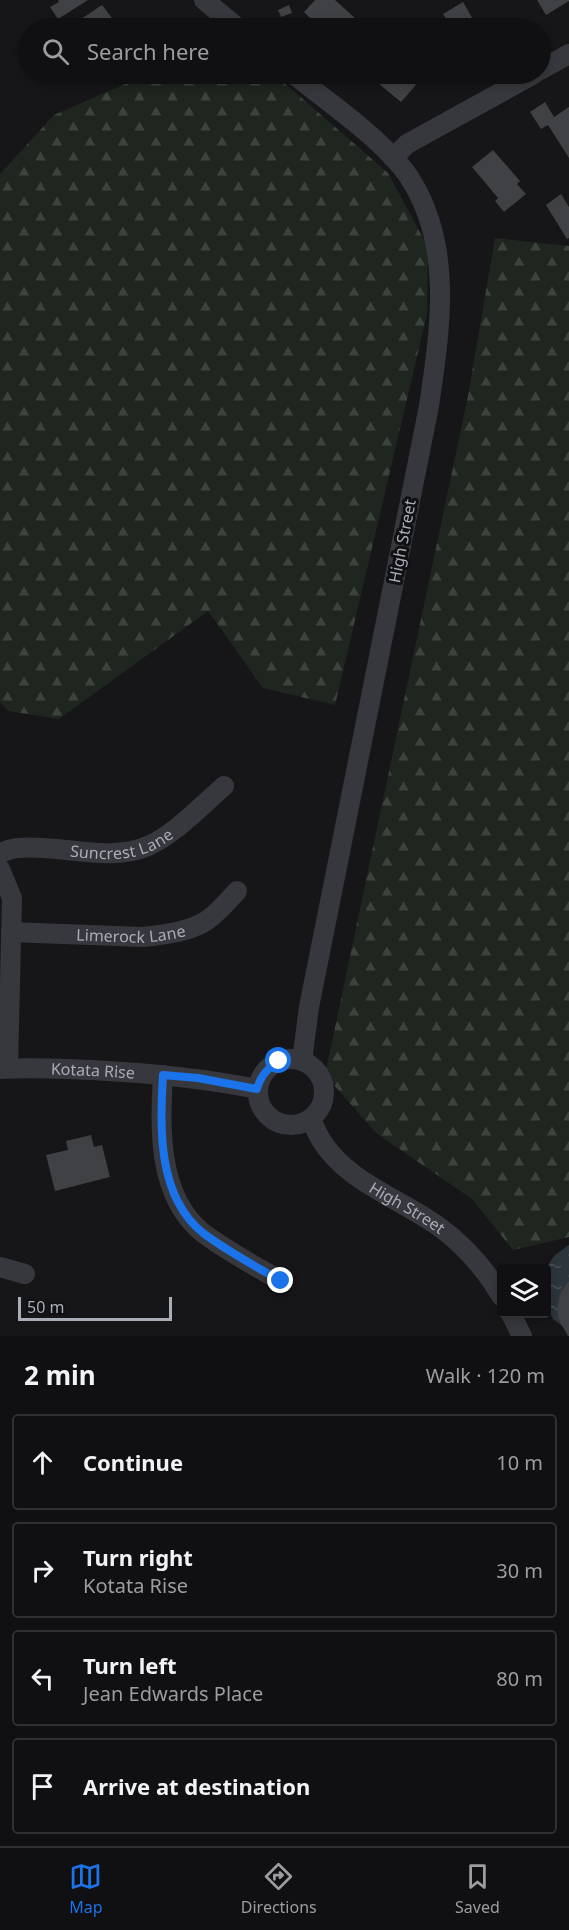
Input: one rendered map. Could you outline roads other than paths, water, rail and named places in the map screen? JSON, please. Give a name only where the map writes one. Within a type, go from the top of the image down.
[{"type":"street","points":[[204,0],[226,18]]},
{"type":"street","points":[[551,64],[569,54]]},
{"type":"street","name":"High Street","points":[[302,1061],[309,1007],[427,417],[441,305],[436,246],[420,196],[409,176],[370,136],[305,84]]},
{"type":"street","points":[[393,158],[407,144],[516,84]]},
{"type":"street","name":"Suncrest Lane","points":[[0,853],[18,848],[116,853],[149,846],[168,834],[224,786]]},
{"type":"street","points":[[0,869],[12,898],[11,932],[5,959],[4,1069]]},
{"type":"street","name":"Limerock Lane","points":[[11,932],[142,938],[158,936],[203,923],[217,913],[237,891]]},
{"type":"street","points":[[290,1059],[302,1061],[311,1066],[318,1074],[324,1092],[322,1103],[311,1119],[292,1126],[274,1122],[266,1116],[261,1108],[257,1089],[261,1077],[268,1068],[279,1061],[290,1059]]},
{"type":"street","name":"Kotata Rise","points":[[4,1069],[30,1067],[163,1075],[198,1078],[257,1089]]},
{"type":"street","points":[[163,1075],[161,1113],[164,1153],[171,1183],[184,1212],[202,1232],[281,1281]]},
{"type":"street","name":"High Street","points":[[311,1119],[321,1140],[334,1156],[357,1177],[438,1226],[477,1263],[497,1291]]},
{"type":"street","points":[[0,1267],[25,1274]]},
{"type":"street","points":[[513,1318],[522,1336]]},
{"type":"water","points":[[569,1245],[569,1331],[551,1315],[551,1264],[549,1264],[555,1255]]}]
